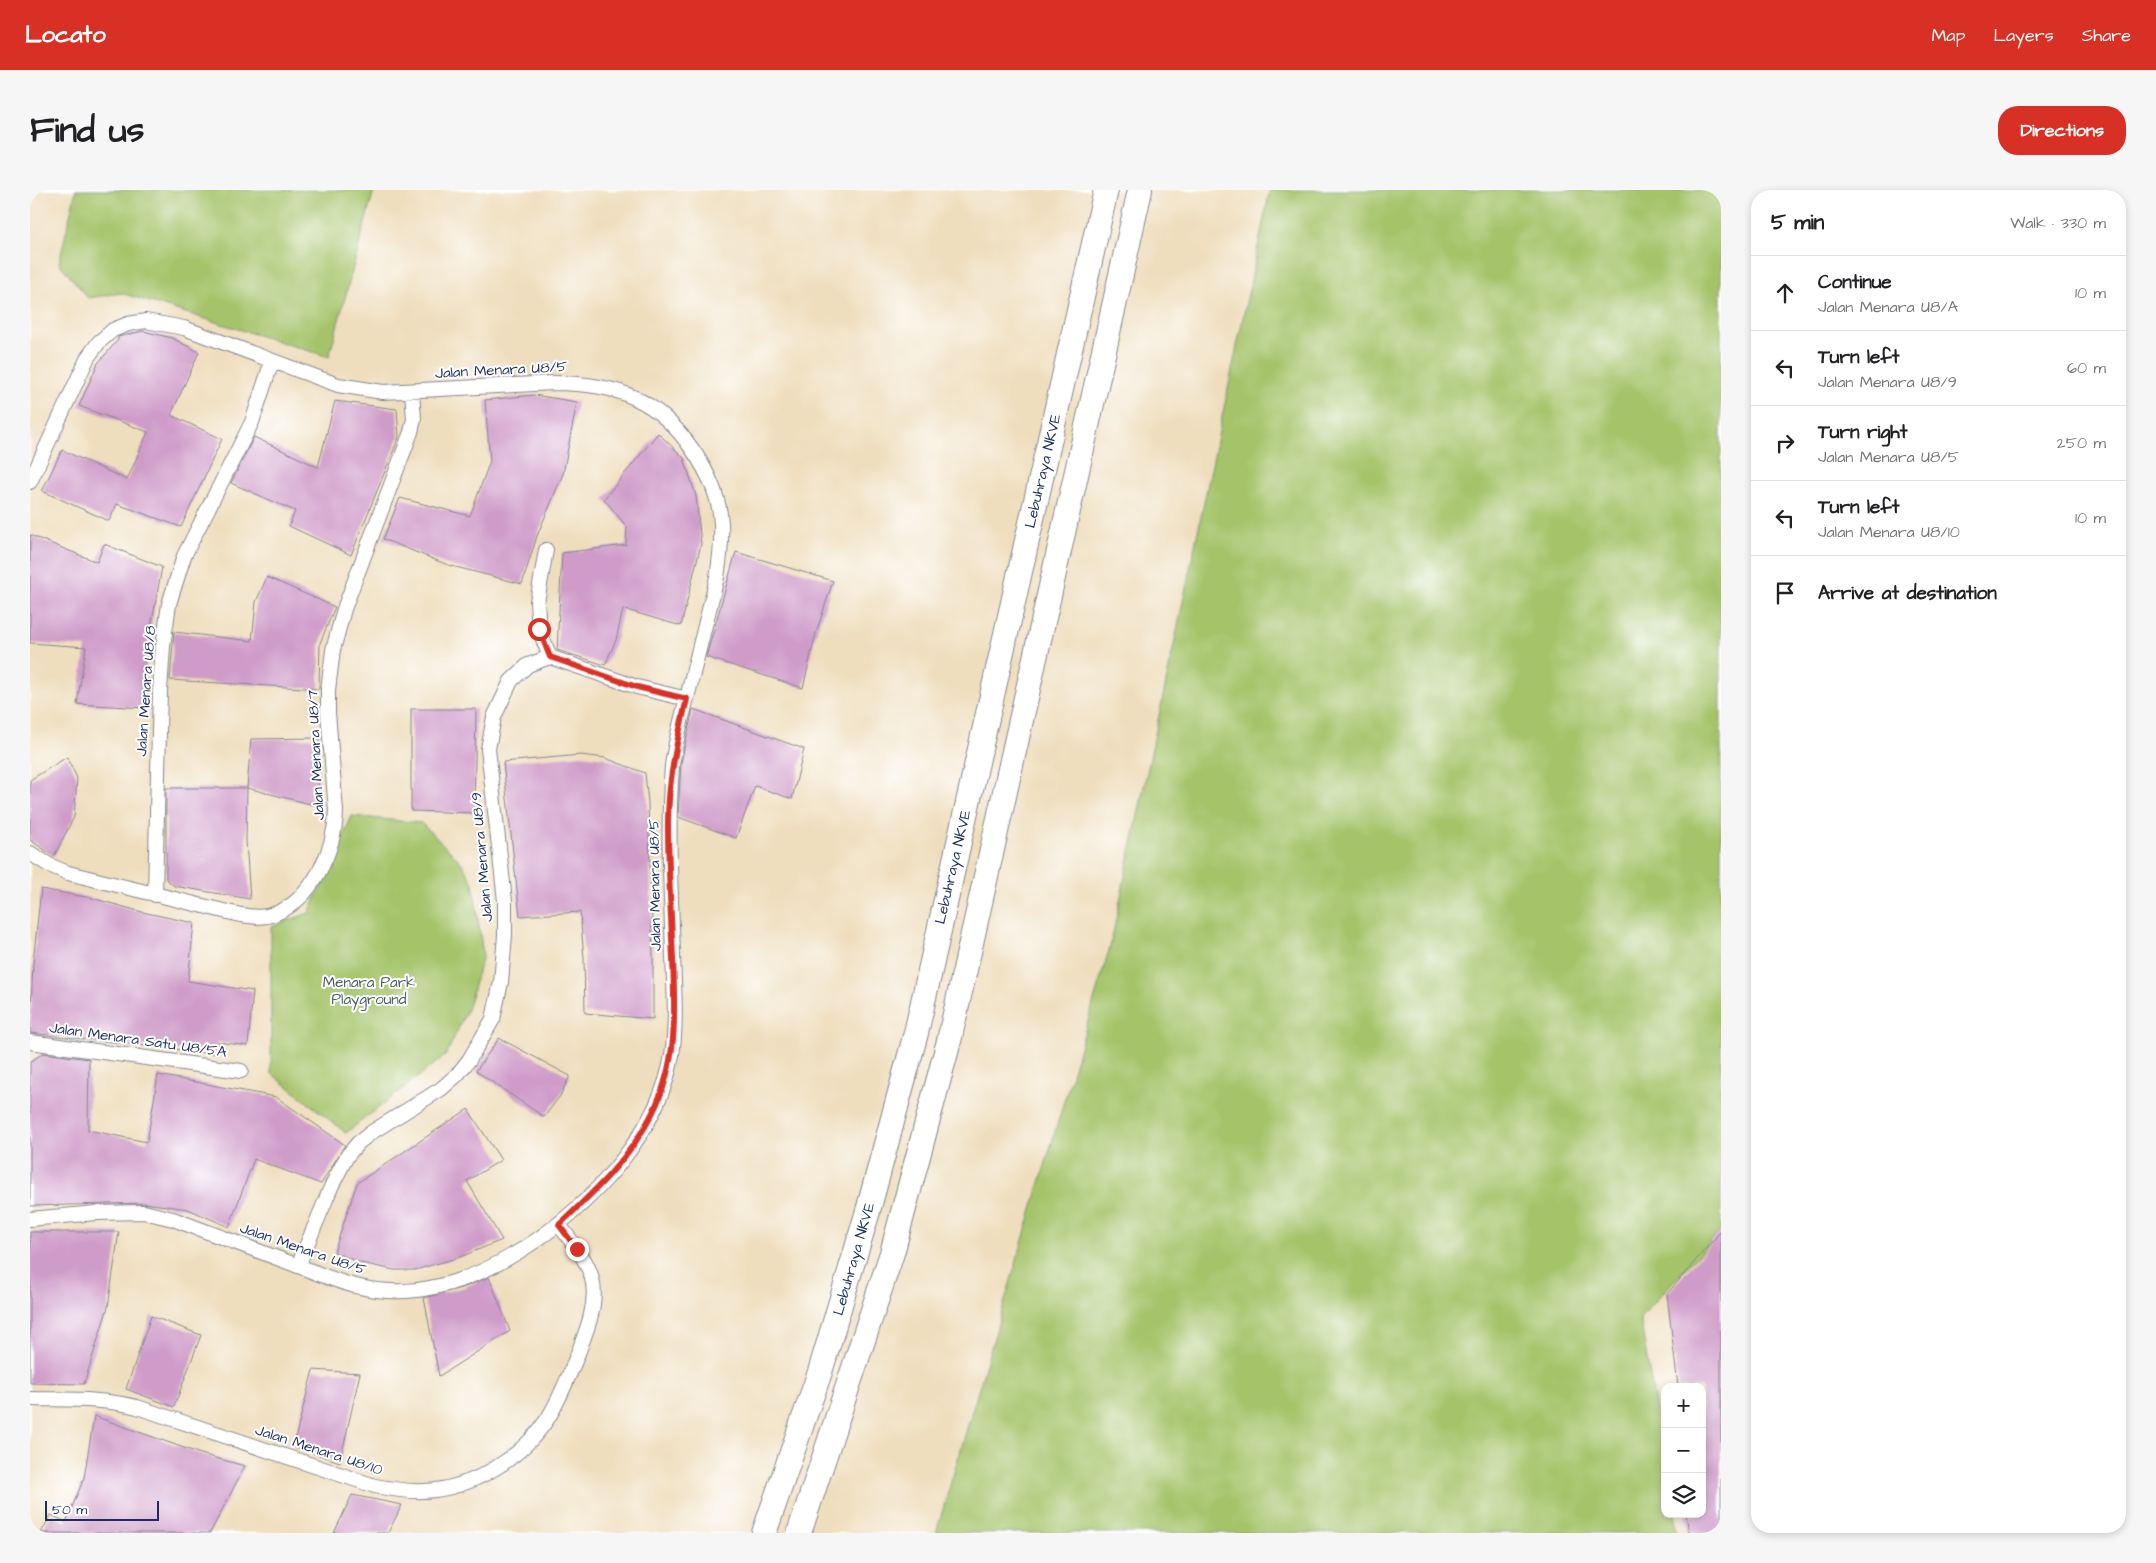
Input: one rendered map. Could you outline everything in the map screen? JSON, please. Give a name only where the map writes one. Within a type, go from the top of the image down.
[{"type":"highway","name":"Lebuhraya NKVE","points":[[764,1533],[820,1372],[868,1212],[916,1033],[1106,190]]},
{"type":"highway","points":[[799,1533],[892,1253],[949,1041],[1140,190]]},
{"type":"street","name":"Jalan Menara U8/5","points":[[30,482],[88,357],[113,330],[128,324],[146,321],[174,327],[338,385],[383,392],[576,383],[616,390],[637,399],[654,410],[673,427],[699,460],[710,481],[721,523],[720,558],[717,577],[673,762],[668,822],[675,1019],[672,1055],[668,1072],[653,1112],[631,1149],[596,1190],[559,1225],[489,1268],[452,1282],[419,1290],[377,1290],[358,1287],[173,1219],[144,1212],[30,1219]]},
{"type":"street","name":"Jalan Menara U8/8","points":[[155,895],[160,691],[163,646],[169,604],[184,556],[252,422],[272,361]]},
{"type":"street","name":"Jalan Menara U8/7","points":[[30,853],[49,865],[68,873],[236,914],[256,917],[273,914],[288,907],[302,895],[323,865],[331,847],[335,830],[328,690],[333,650],[344,609],[411,432],[414,418],[412,391]]},
{"type":"street","points":[[546,550],[537,602],[539,629],[550,657],[637,687],[687,699]]},
{"type":"street","name":"Jalan Menara U8/9","points":[[298,1266],[332,1184],[346,1156],[372,1132],[441,1089],[457,1075],[469,1060],[493,1019],[501,982],[505,935],[505,902],[488,749],[494,716],[510,681],[528,665],[550,657]]},
{"type":"street","name":"Jalan Menara Satu U8/5A","points":[[30,1042],[241,1071]]},
{"type":"street","name":"Jalan Menara U8/10","points":[[30,1399],[112,1401],[375,1486],[396,1490],[424,1491],[445,1488],[471,1480],[513,1456],[547,1420],[559,1400],[585,1335],[592,1310],[594,1294],[592,1281],[577,1249],[559,1225]]},
{"type":"green space","points":[[76,190],[374,190],[329,357],[121,293],[88,298],[59,263]]},
{"type":"green space","points":[[1270,190],[1721,190],[1721,1230],[1640,1318],[1661,1439],[1661,1518],[1675,1518],[1677,1533],[936,1533],[1111,943]]},
{"type":"green space","name":"Menara Park Playground","points":[[352,816],[421,823],[461,862],[473,883],[483,955],[467,1010],[446,1055],[346,1133],[271,1073],[271,927],[309,913]]},
{"type":"building","points":[[143,331],[172,338],[199,352],[171,415],[222,439],[181,527],[117,504],[109,521],[42,491],[62,450],[127,480],[148,432],[79,406],[98,363],[118,340],[118,337]]},
{"type":"building","points":[[534,395],[577,402],[563,474],[537,536],[522,584],[448,565],[383,539],[400,498],[470,516],[490,461],[485,400]]},
{"type":"building","points":[[335,401],[397,409],[399,437],[351,555],[289,526],[295,511],[231,483],[254,437],[318,467]]},
{"type":"building","points":[[658,433],[684,458],[696,496],[701,544],[681,626],[623,609],[616,640],[605,665],[557,650],[562,553],[626,545],[627,527],[604,499]]},
{"type":"building","points":[[30,535],[97,562],[104,544],[162,567],[145,660],[144,708],[77,704],[86,647],[30,643]]},
{"type":"building","points":[[736,552],[833,581],[816,633],[803,688],[706,657]]},
{"type":"building","points":[[267,577],[335,607],[320,643],[319,689],[170,680],[174,632],[252,641],[256,602]]},
{"type":"building","points":[[411,709],[476,709],[474,813],[411,811]]},
{"type":"building","points":[[693,709],[804,749],[792,799],[755,786],[736,838],[678,817],[681,763]]},
{"type":"building","points":[[319,738],[318,806],[247,788],[251,739]]},
{"type":"building","points":[[581,755],[605,758],[645,773],[648,803],[653,1019],[585,1013],[584,958],[580,912],[520,916],[503,762]]},
{"type":"building","points":[[67,757],[77,778],[74,817],[54,856],[30,840],[30,780]]},
{"type":"building","points":[[166,788],[247,788],[246,841],[250,899],[174,886],[166,879]]},
{"type":"building","points":[[41,889],[92,898],[142,912],[194,923],[188,981],[253,991],[248,1046],[218,1042],[217,1054],[30,1033],[33,963]]},
{"type":"building","points":[[499,1038],[570,1076],[560,1096],[544,1117],[476,1071]]},
{"type":"building","points":[[43,1053],[89,1059],[88,1130],[147,1142],[158,1075],[276,1097],[345,1145],[321,1184],[254,1159],[229,1227],[188,1209],[144,1203],[30,1206],[30,1062]]},
{"type":"building","points":[[468,1109],[501,1160],[467,1181],[502,1240],[460,1257],[415,1270],[394,1270],[361,1263],[334,1252],[357,1183]]},
{"type":"building","points":[[1721,1231],[1721,1533],[1689,1533],[1687,1518],[1706,1518],[1706,1383],[1678,1383],[1667,1294]]},
{"type":"building","points":[[30,1232],[119,1232],[108,1307],[84,1384],[30,1383]]},
{"type":"building","points":[[489,1277],[510,1331],[439,1376],[424,1298],[465,1287]]},
{"type":"building","points":[[151,1316],[201,1335],[174,1407],[126,1389]]},
{"type":"building","points":[[313,1370],[360,1373],[340,1462],[293,1446]]},
{"type":"building","points":[[94,1416],[201,1454],[245,1466],[210,1533],[41,1533],[51,1515],[66,1522],[84,1478]]},
{"type":"building","points":[[352,1495],[402,1505],[388,1533],[334,1533]]},
{"type":"route","points":[[539,629],[550,657],[637,687],[687,699],[673,762],[668,822],[675,1019],[672,1055],[668,1072],[653,1112],[631,1149],[596,1190],[559,1225],[577,1249]]}]
